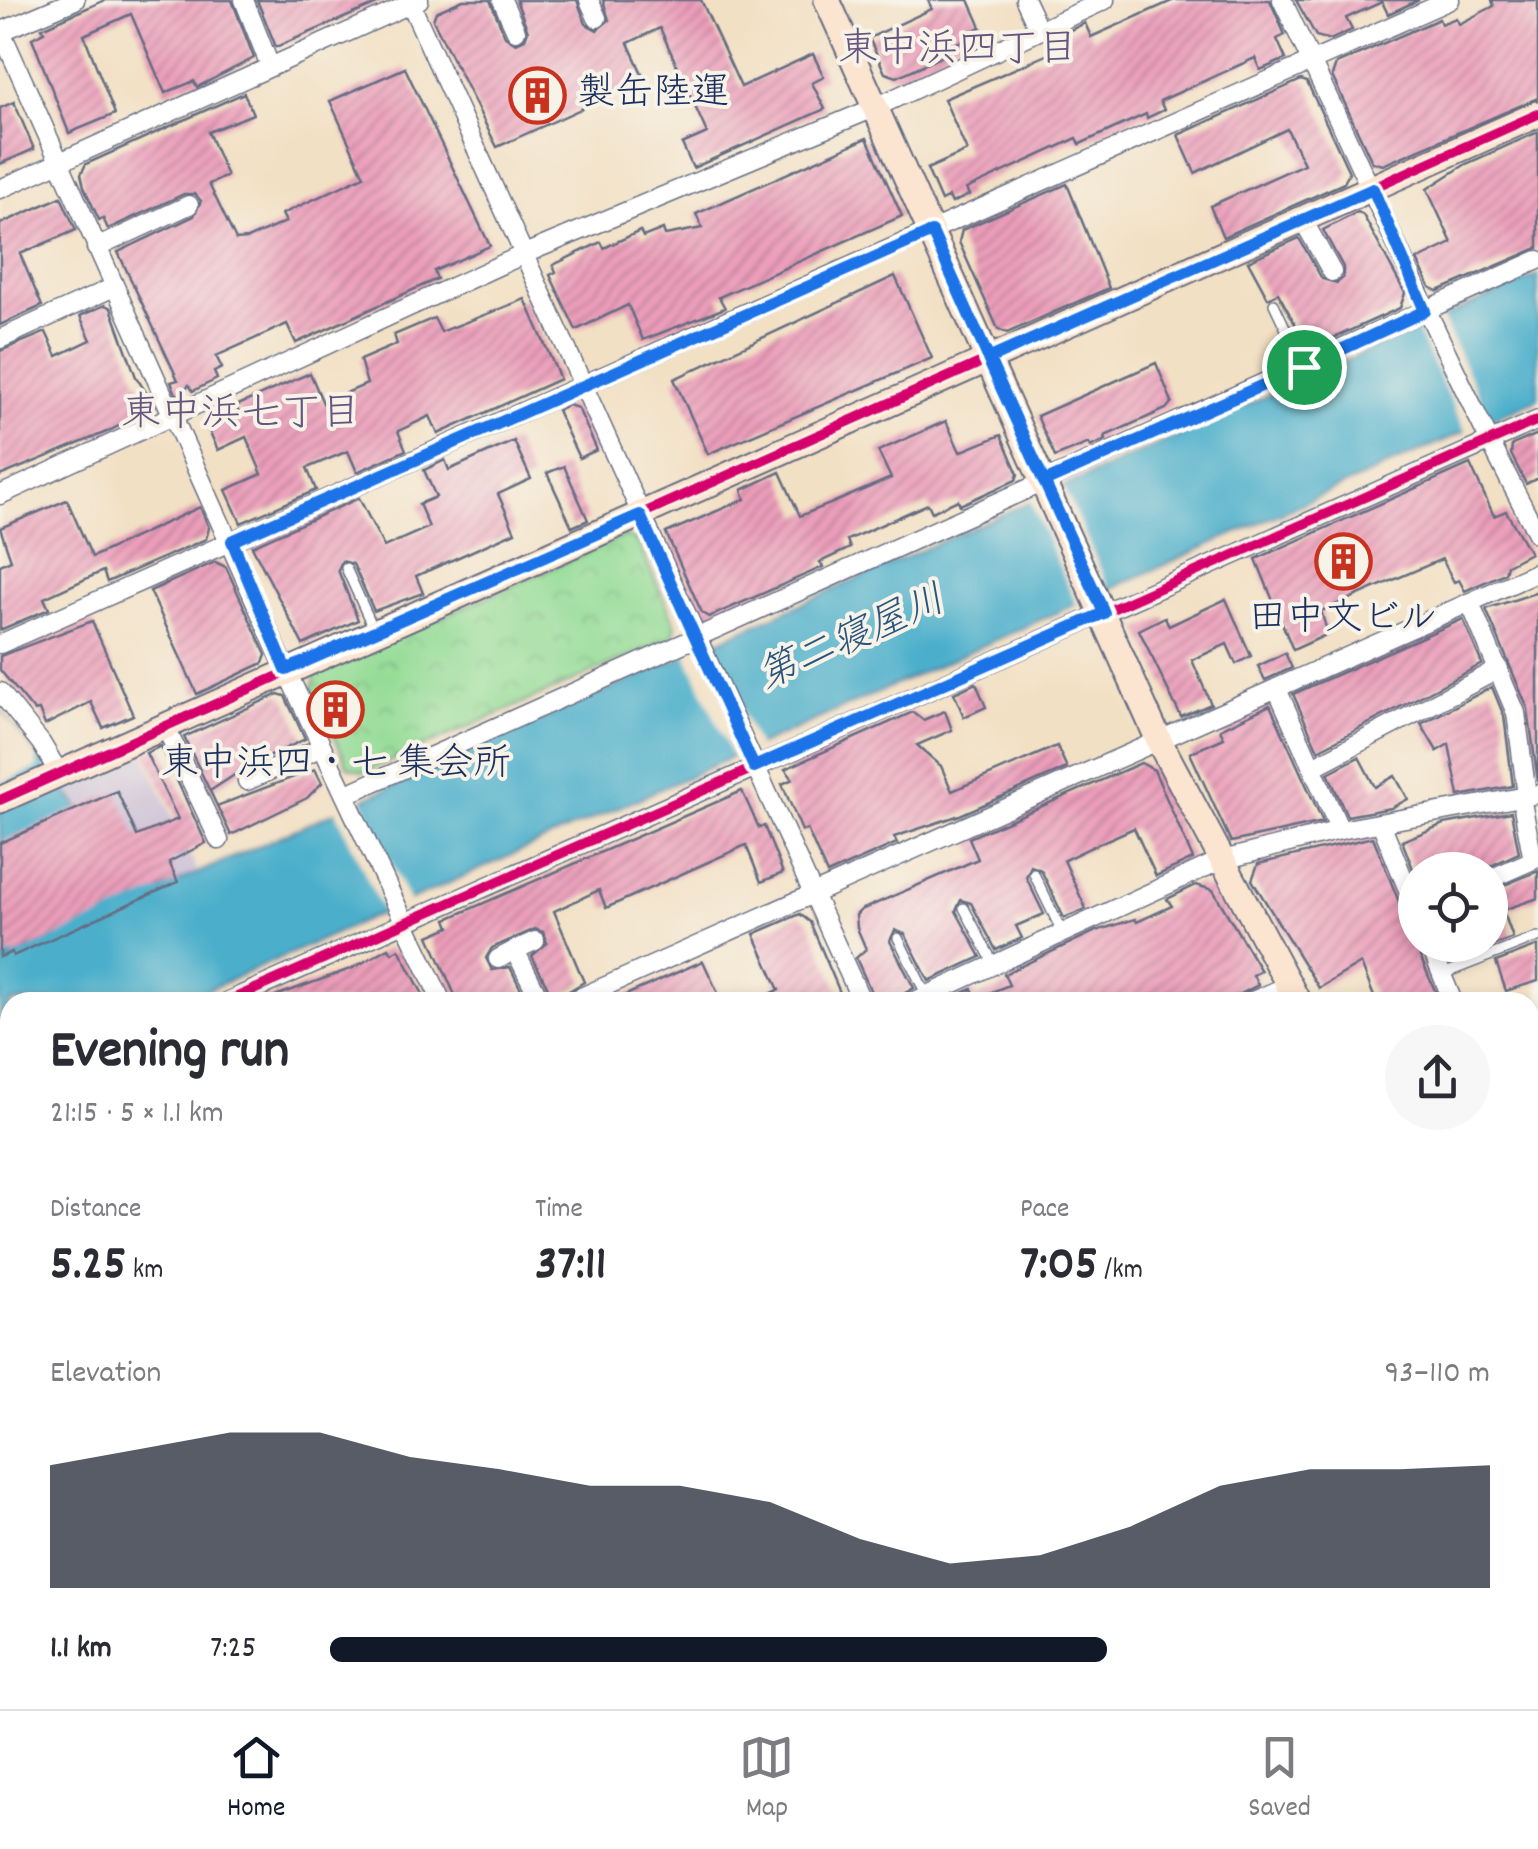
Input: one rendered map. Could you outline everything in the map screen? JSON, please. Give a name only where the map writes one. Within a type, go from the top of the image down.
[{"type":"street","points":[[75,0],[0,31],[232,541],[286,670],[437,992]]},
{"type":"street","points":[[244,0],[270,66]]},
{"type":"street","points":[[502,0],[516,31]]},
{"type":"street","points":[[589,0],[597,18]]},
{"type":"street","points":[[827,0],[1160,743],[1291,992]]},
{"type":"street","points":[[1025,0],[1040,30]]},
{"type":"street","points":[[1282,0],[1485,435],[1538,534]]},
{"type":"street","points":[[0,644],[1312,62],[1423,6],[1450,0]]},
{"type":"street","points":[[0,189],[413,1],[522,255],[858,992]]},
{"type":"street","points":[[0,495],[522,255],[874,108],[1101,1]]},
{"type":"street","points":[[0,800],[1538,114]]},
{"type":"street","points":[[96,248],[189,205]]},
{"type":"street","points":[[1304,220],[1332,272]]},
{"type":"street","points":[[346,797],[1304,367],[1428,316],[1538,260]]},
{"type":"street","points":[[0,339],[114,287]]},
{"type":"street","points":[[247,992],[402,917],[751,760],[1485,435],[1538,420]]},
{"type":"street","points":[[593,992],[1538,572]]},
{"type":"street","points":[[1470,603],[1516,713],[1528,796],[1533,860],[1508,871]]},
{"type":"street","points":[[1314,767],[1499,669]]},
{"type":"street","points":[[1277,689],[1340,830]]},
{"type":"street","points":[[0,692],[41,743],[59,774]]},
{"type":"street","points":[[166,726],[219,840]]},
{"type":"street","points":[[247,781],[322,748]]},
{"type":"street","points":[[937,992],[1219,861],[1340,830],[1528,796]]},
{"type":"street","points":[[1381,822],[1398,864]]},
{"type":"street","points":[[534,992],[507,954],[535,941]]},
{"type":"street","points":[[1437,962],[1449,992]]},
{"type":"lane","points":[[1274,304],[1304,367]]},
{"type":"lane","points":[[346,568],[376,633]]},
{"type":"lane","points":[[1034,874],[1064,934]]},
{"type":"lane","points":[[964,908],[996,967]]},
{"type":"lane","points":[[898,938],[917,992]]},
{"type":"lane","points":[[1442,974],[1538,938]]},
{"type":"shaded area","points":[[142,749],[198,873],[0,962],[0,813]]},
{"type":"green space","points":[[624,536],[637,541],[676,625],[672,638],[365,772],[348,767],[312,687],[317,672]]},
{"type":"water","name":"第二寝屋川","points":[[1538,275],[1538,399],[204,992],[0,992],[0,962],[49,939],[0,926],[0,710],[78,806],[160,890]]},
{"type":"pier","points":[[1440,315],[1492,423],[1467,435],[1415,327]]},
{"type":"pier","points":[[1062,483],[1110,591],[1077,606],[1029,498]]},
{"type":"pier","points":[[710,640],[758,747],[733,759],[685,652]]},
{"type":"pier","points":[[0,710],[38,757],[36,768],[0,784]]},
{"type":"pier","points":[[360,795],[410,903],[384,915],[334,807]]},
{"type":"building","points":[[105,0],[232,0],[254,58],[197,87],[194,81],[165,93],[131,14],[84,35],[115,114],[69,133],[32,38],[44,32],[42,28]]},
{"type":"building","points":[[257,0],[386,0],[276,47]]},
{"type":"building","points":[[463,0],[490,0],[505,36],[516,43],[525,39],[528,31],[516,0],[577,0],[586,24],[597,30],[609,20],[603,0],[701,0],[741,87],[813,54],[824,77],[812,83],[825,109],[693,168],[682,144],[707,133],[660,28],[628,43],[645,80],[497,147],[433,20],[436,12]]},
{"type":"building","points":[[928,0],[969,0],[981,27],[972,31],[974,35],[947,48],[949,53],[897,77],[885,73],[869,38],[932,9]]},
{"type":"building","points":[[1174,0],[1270,0],[1285,35],[1277,39],[1286,59],[1260,70],[1255,58],[1160,101],[1164,110],[1147,118],[1146,114],[1080,144],[1077,138],[966,189],[969,195],[952,203],[949,197],[941,201],[927,169],[967,151],[944,99],[1070,45],[1064,33],[1085,23],[1091,37]]},
{"type":"building","points":[[1296,0],[1419,0],[1388,14],[1382,2],[1346,18],[1352,30],[1330,40],[1316,36]]},
{"type":"building","points":[[1492,0],[1538,0],[1538,98],[1383,165],[1372,162],[1332,76],[1336,64],[1439,19],[1441,24],[1456,18],[1459,24],[1494,6]]},
{"type":"building","points":[[405,68],[490,246],[434,271],[437,279],[296,343],[287,324],[216,356],[222,368],[214,372],[217,379],[193,391],[189,385],[177,396],[171,382],[178,380],[118,252],[194,216],[201,201],[195,194],[184,194],[108,229],[103,218],[99,220],[84,187],[81,174],[86,164],[244,93],[253,114],[208,132],[227,176],[209,184],[236,240],[247,239],[286,222],[282,214],[364,176],[330,101]]},
{"type":"building","points":[[1301,80],[1307,82],[1349,172],[1344,183],[1223,237],[1210,206],[1304,164],[1287,129],[1195,173],[1178,135]]},
{"type":"building","points":[[14,102],[34,149],[0,164],[0,108]]},
{"type":"building","points":[[1538,132],[1538,248],[1438,291],[1430,287],[1417,260],[1452,243],[1427,189],[1466,164]]},
{"type":"building","points":[[867,138],[902,216],[719,297],[725,308],[643,340],[628,305],[576,330],[550,275],[556,272],[553,265],[601,242],[604,248],[640,231],[643,237],[663,229],[665,235],[702,228],[696,214]]},
{"type":"building","points":[[1067,184],[1109,288],[1007,333],[998,329],[959,242],[962,230]]},
{"type":"building","points":[[61,197],[76,230],[20,254],[42,306],[0,325],[0,224]]},
{"type":"building","points":[[1358,212],[1405,293],[1400,308],[1309,349],[1278,293],[1268,298],[1248,261],[1299,238],[1322,279],[1337,283],[1343,278],[1343,267],[1323,230]]},
{"type":"building","points":[[895,276],[932,358],[708,454],[674,379]]},
{"type":"building","points":[[525,299],[560,379],[438,434],[430,416],[398,431],[406,450],[357,472],[348,451],[307,468],[316,490],[241,523],[226,490],[262,474],[246,437],[218,450],[208,428],[239,413],[236,406],[310,373],[323,403],[367,384],[360,360],[397,344],[394,335],[434,318],[441,332]]},
{"type":"building","points":[[105,305],[111,308],[136,377],[155,406],[109,431],[0,476],[0,351],[46,332],[57,356],[91,340],[80,316]]},
{"type":"building","points":[[1156,363],[1172,402],[1166,409],[1105,436],[1106,440],[1090,447],[1089,443],[1055,457],[1037,416]]},
{"type":"building","points":[[568,405],[578,408],[597,450],[579,458],[557,410]]},
{"type":"building","points":[[946,421],[960,452],[1001,435],[1018,474],[1016,480],[960,505],[958,500],[932,512],[928,504],[847,540],[850,548],[820,562],[823,567],[709,617],[702,613],[666,533],[745,499],[742,490],[780,472],[800,516],[891,478],[878,451]]},
{"type":"building","points":[[1538,434],[1538,478],[1526,484],[1511,454],[1512,445]]},
{"type":"building","points":[[514,441],[531,479],[498,494],[515,532],[416,576],[423,593],[374,611],[353,564],[342,561],[338,570],[358,620],[303,645],[252,546],[359,498],[384,547],[429,527],[419,504],[436,497],[424,470],[445,460],[449,470]]},
{"type":"building","points":[[1470,464],[1494,516],[1506,511],[1530,553],[1507,565],[1505,573],[1465,591],[1459,580],[1454,582],[1442,559],[1321,611],[1328,634],[1293,650],[1256,559]]},
{"type":"building","points":[[564,466],[588,520],[572,527],[547,473]]},
{"type":"building","points":[[67,500],[92,557],[200,507],[209,528],[206,539],[107,582],[103,571],[44,598],[49,609],[0,630],[0,565],[11,560],[0,528]]},
{"type":"building","points":[[215,562],[226,567],[266,655],[263,663],[197,694],[150,591]]},
{"type":"building","points":[[1538,592],[1538,782],[1528,709],[1486,609]]},
{"type":"building","points":[[1226,599],[1251,656],[1236,664],[1227,644],[1192,660],[1211,704],[1181,717],[1139,630],[1165,617],[1169,626]]},
{"type":"building","points":[[1463,619],[1482,664],[1318,750],[1293,694]]},
{"type":"building","points":[[92,621],[133,715],[103,728],[91,702],[45,725],[39,710],[34,711],[0,670],[0,656]]},
{"type":"building","points":[[1285,653],[1292,668],[1265,680],[1258,666]]},
{"type":"building","points":[[976,683],[986,707],[964,717],[954,693]]},
{"type":"building","name":"東中浜四・七 集会所","points":[[336,686],[355,724],[335,733],[331,725],[327,727],[312,697]]},
{"type":"building","points":[[1492,687],[1504,716],[1513,786],[1459,796],[1449,744],[1437,751],[1421,724]]},
{"type":"building","points":[[278,694],[285,696],[305,739],[242,770],[210,791],[184,737]]},
{"type":"building","points":[[1270,705],[1323,822],[1231,842],[1190,753],[1224,738],[1220,729]]},
{"type":"building","points":[[945,711],[952,730],[917,745],[941,766],[952,791],[1057,746],[1067,768],[960,815],[894,837],[897,843],[827,874],[807,829],[802,831],[782,784],[793,779],[785,769],[913,712],[923,720]]},
{"type":"building","points":[[161,746],[206,843],[169,862],[178,882],[13,956],[12,952],[0,957],[0,843],[117,791],[137,836],[178,819],[146,753]]},
{"type":"building","points":[[1359,757],[1375,787],[1395,776],[1408,799],[1391,808],[1347,816],[1328,773]]},
{"type":"building","points":[[1141,763],[1154,770],[1193,859],[1156,876],[1134,828],[1100,843],[1064,860],[1086,909],[1064,918],[1041,870],[1031,866],[1026,877],[1044,914],[1016,926],[1022,938],[996,950],[971,903],[961,900],[956,911],[981,957],[929,981],[905,934],[895,930],[890,941],[914,988],[907,992],[871,992],[856,958],[866,949],[856,915],[978,859],[969,838]]},
{"type":"building","points":[[315,769],[322,783],[307,798],[231,835],[217,806]]},
{"type":"building","points":[[742,791],[759,828],[764,826],[783,873],[761,882],[746,845],[606,908],[599,890],[554,911],[584,982],[567,992],[550,992],[532,956],[547,943],[543,932],[535,929],[492,948],[486,958],[492,970],[510,967],[522,992],[454,992],[429,936],[450,927],[447,919]]},
{"type":"building","points":[[1511,812],[1519,853],[1508,858],[1508,852],[1406,852],[1402,841],[1444,824]]},
{"type":"building","points":[[1373,837],[1398,900],[1398,962],[1422,962],[1436,992],[1372,992],[1361,963],[1319,988],[1252,880],[1258,864]]},
{"type":"building","points":[[1538,871],[1538,898],[1508,908],[1508,884]]},
{"type":"building","points":[[1196,885],[1213,890],[1261,971],[1253,975],[1258,985],[1244,992],[992,992],[1009,985],[1004,974],[1096,931],[1135,919],[1137,922],[1172,906],[1167,899]]},
{"type":"building","points":[[800,914],[810,922],[840,992],[774,992],[779,990],[754,934]]},
{"type":"building","points":[[1538,946],[1538,981],[1506,991],[1496,962],[1508,962],[1508,957]]},
{"type":"building","points":[[389,948],[392,953],[399,949],[422,992],[287,992],[353,968]]},
{"type":"building","points":[[703,961],[717,992],[633,992]]},
{"type":"cycle path","points":[[0,800],[1538,114]]},
{"type":"cycle path","points":[[249,992],[1538,420]]},
{"type":"place","name":"製缶陸運","points":[[538,95]]},
{"type":"place","name":"田中文ビル","points":[[1343,562]]},
{"type":"place","name":"東中浜四・七 集会所","points":[[336,709]]},
{"type":"district","name":"東中浜四丁目","points":[[958,52]]},
{"type":"district","name":"東中浜七丁目","points":[[241,416]]},
{"type":"route","points":[[1304,367],[1044,482],[988,359],[932,232],[232,541],[286,670],[640,515],[754,767],[1104,613],[1097,597],[1044,482],[988,359],[1373,189],[1425,311],[1304,367]]}]
